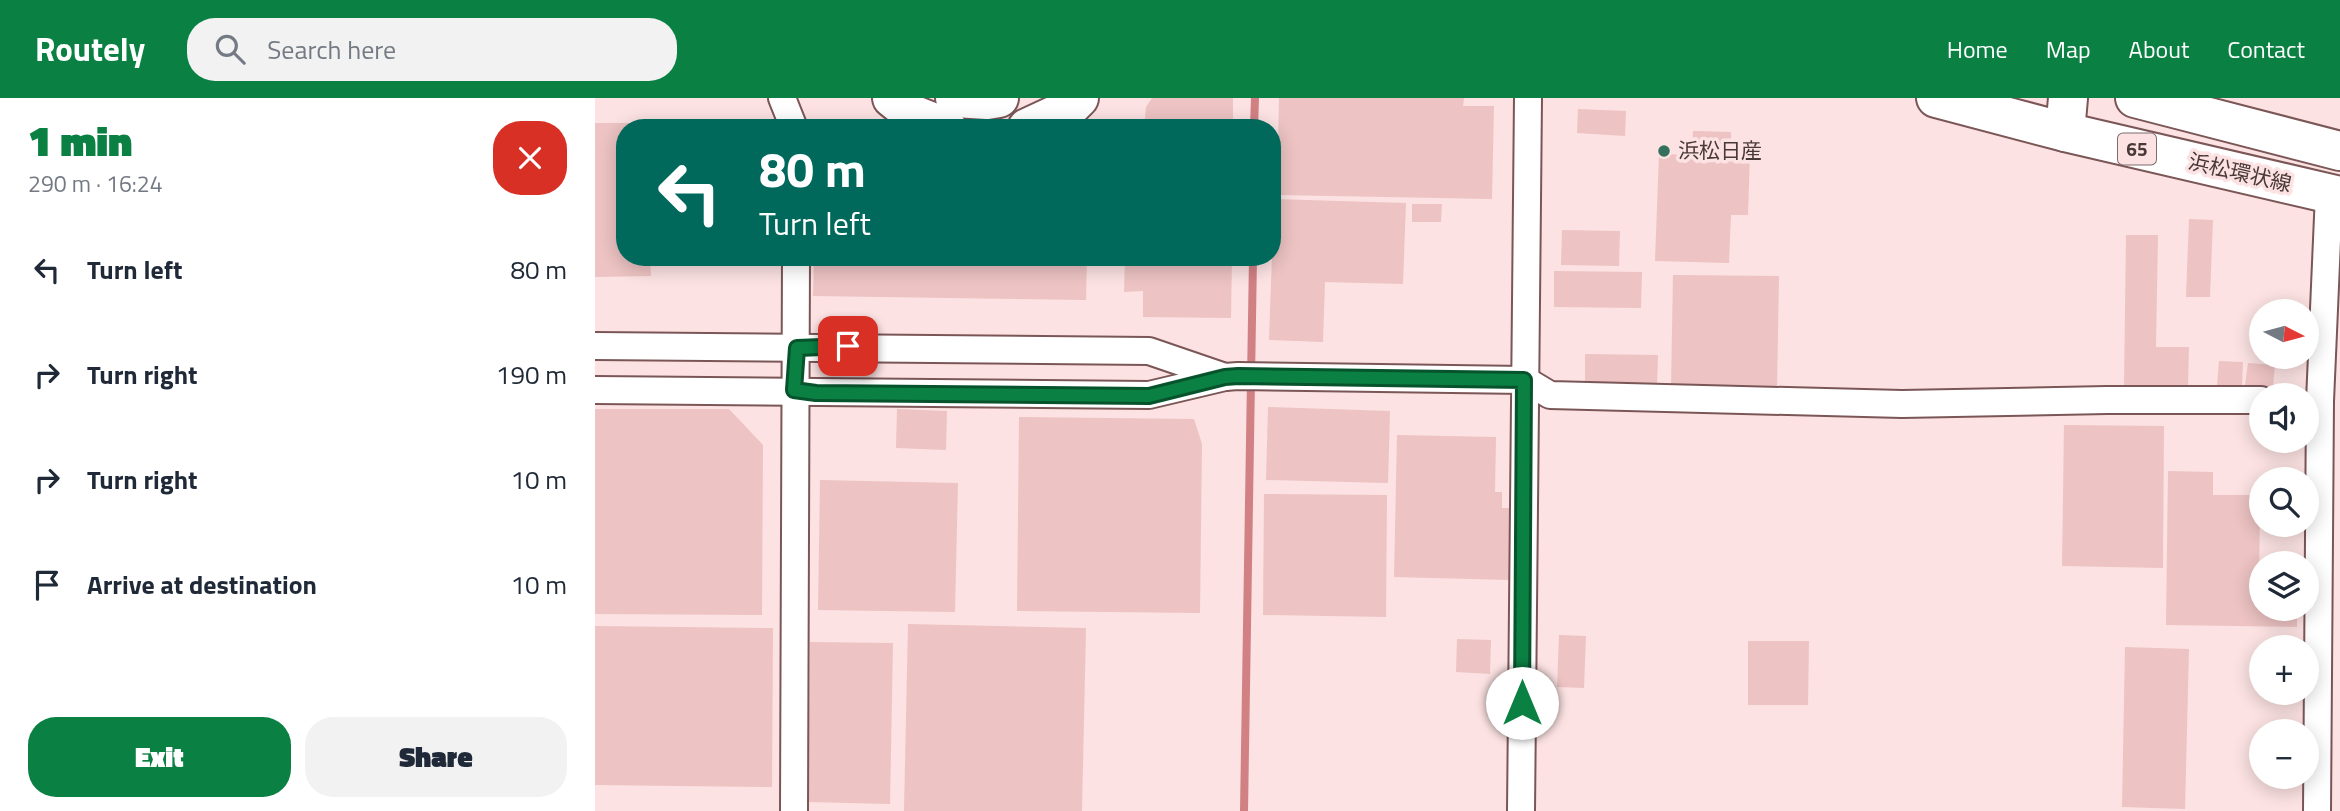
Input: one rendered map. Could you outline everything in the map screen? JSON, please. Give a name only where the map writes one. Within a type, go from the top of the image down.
[{"type":"main road","points":[[893,98],[912,114],[924,119]]},
{"type":"main road","points":[[954,98],[999,98]]},
{"type":"main road","points":[[1046,119],[1068,109],[1079,98]]},
{"type":"main road","name":"浜松環状線","points":[[1935,98],[2066,115],[2335,195]]},
{"type":"main road","name":"65","points":[[2134,98],[2340,151]]},
{"type":"street","points":[[782,98],[790,119]]},
{"type":"street","points":[[1521,811],[1528,98]]},
{"type":"street","points":[[2315,383],[2335,195]]},
{"type":"street","points":[[794,811],[796,266]]},
{"type":"street","points":[[595,346],[1149,351],[1232,377]]},
{"type":"street","points":[[595,390],[794,390],[816,393],[1149,396],[1232,377],[1268,376],[1524,380],[1549,395],[1721,400],[1902,404],[2249,400]]},
{"type":"street","points":[[2314,453],[2317,811]]},
{"type":"building","points":[[1152,98],[1233,98],[1233,119],[1145,119],[1146,107]]},
{"type":"building","points":[[1279,98],[1464,98],[1463,106],[1494,106],[1492,199],[1281,195],[1281,119],[1279,119]]},
{"type":"building","points":[[1578,109],[1626,111],[1625,136],[1577,133]]},
{"type":"building","points":[[595,123],[616,123],[616,266],[650,266],[651,276],[595,277]]},
{"type":"building","points":[[1693,131],[1731,132],[1731,151],[1750,152],[1748,215],[1731,215],[1729,263],[1655,261],[1659,154],[1692,155]]},
{"type":"building","points":[[1281,199],[1406,203],[1403,284],[1325,282],[1323,342],[1269,340],[1272,266],[1281,266]]},
{"type":"building","points":[[1412,204],[1442,204],[1441,222],[1412,222]]},
{"type":"building","points":[[2189,219],[2213,220],[2210,297],[2186,297]]},
{"type":"building","points":[[1562,230],[1620,231],[1619,266],[1561,265]]},
{"type":"building","points":[[2126,235],[2158,235],[2156,347],[2189,347],[2188,387],[2124,386]]},
{"type":"building","points":[[814,266],[1087,266],[1086,300],[813,296]]},
{"type":"building","points":[[1125,266],[1232,266],[1231,318],[1143,317],[1143,291],[1124,292]]},
{"type":"building","points":[[1554,271],[1642,272],[1641,308],[1554,307]]},
{"type":"building","points":[[1673,275],[1779,276],[1777,389],[1671,387]]},
{"type":"building","points":[[1585,354],[1658,355],[1657,386],[1585,385]]},
{"type":"building","points":[[2219,361],[2243,362],[2242,387],[2217,386]]},
{"type":"building","points":[[2248,363],[2249,369],[2275,369],[2273,383],[2245,385]]},
{"type":"building","points":[[1268,407],[1390,411],[1388,483],[1266,480]]},
{"type":"building","points":[[595,409],[729,409],[763,445],[762,615],[595,614]]},
{"type":"building","points":[[897,409],[947,411],[946,450],[896,448]]},
{"type":"building","points":[[1019,417],[1194,419],[1202,444],[1200,613],[1017,611]]},
{"type":"building","points":[[2064,425],[2164,426],[2163,568],[2062,566]]},
{"type":"building","points":[[1397,435],[1496,437],[1495,492],[1502,492],[1502,508],[1512,508],[1510,580],[1394,577]]},
{"type":"building","points":[[2168,471],[2213,472],[2213,495],[2249,495],[2249,537],[2260,537],[2259,551],[2249,551],[2249,621],[2297,621],[2297,627],[2166,625]]},
{"type":"building","points":[[820,480],[958,483],[955,612],[818,610]]},
{"type":"building","points":[[1264,494],[1387,495],[1386,617],[1263,615]]},
{"type":"building","points":[[908,624],[1086,628],[1082,811],[904,811]]},
{"type":"building","points":[[595,626],[773,628],[772,787],[595,785]]},
{"type":"building","points":[[1559,635],[1586,636],[1584,688],[1557,687]]},
{"type":"building","points":[[1457,639],[1491,640],[1490,674],[1456,672]]},
{"type":"building","points":[[1748,641],[1809,641],[1808,705],[1748,705]]},
{"type":"building","points":[[810,642],[893,643],[890,804],[808,802]]},
{"type":"building","points":[[2125,647],[2189,649],[2185,809],[2122,807]]},
{"type":"waterway","points":[[1254,119],[1255,98]]},
{"type":"waterway","points":[[1244,811],[1253,266]]},
{"type":"place","name":"浜松日産","points":[[1664,151]]},
{"type":"route","points":[[848,346],[797,348],[794,390],[816,393],[1149,396],[1238,376],[1524,380],[1522,703]]}]
